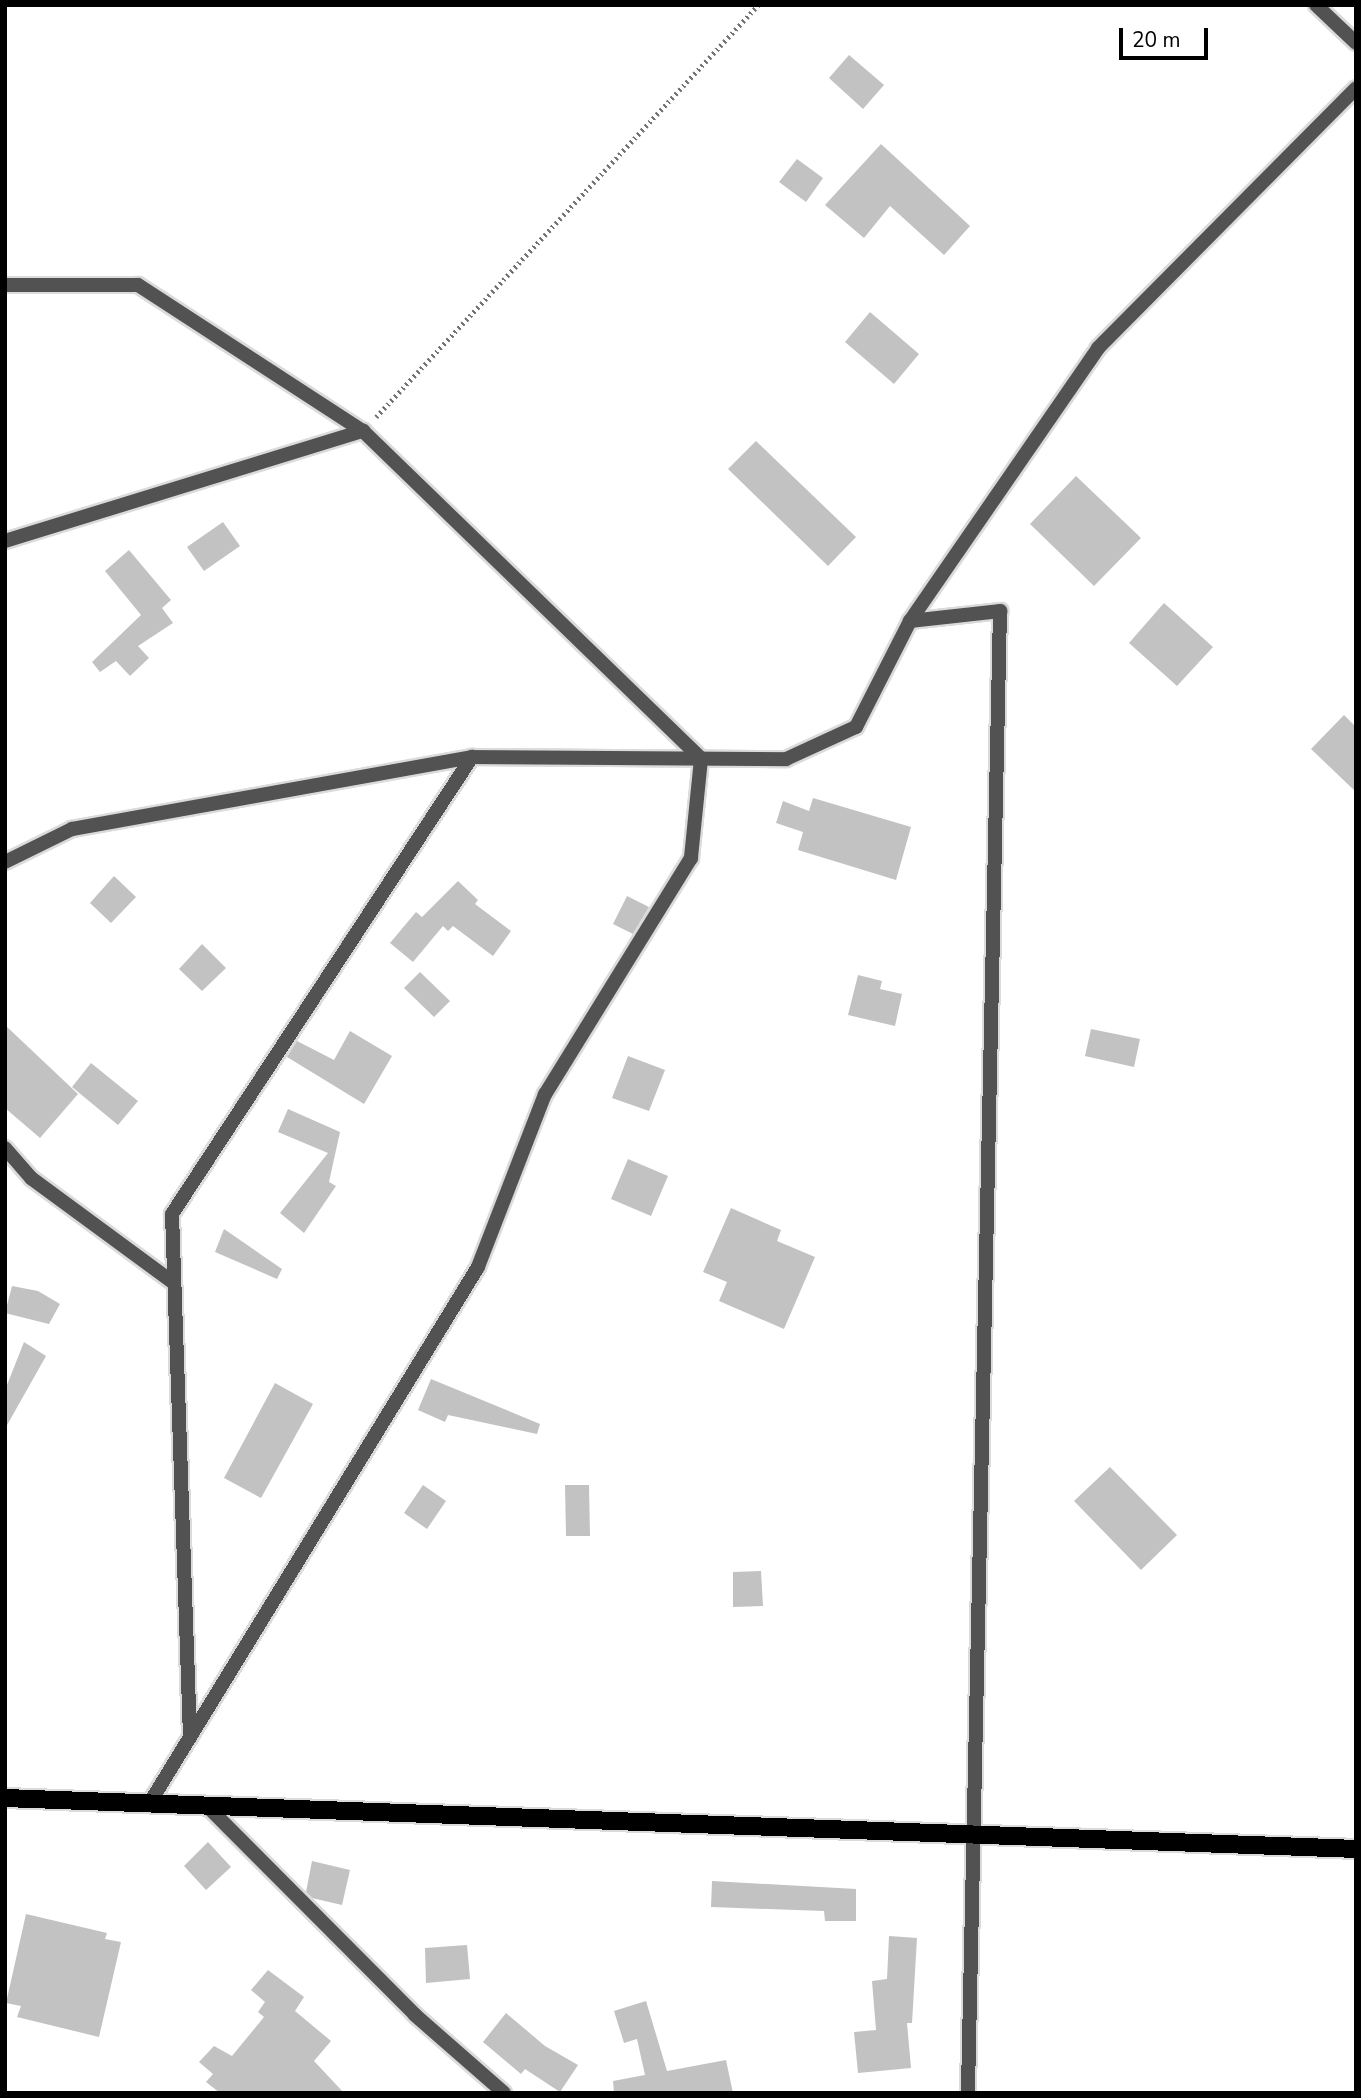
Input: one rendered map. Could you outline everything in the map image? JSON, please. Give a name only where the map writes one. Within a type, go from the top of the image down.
[{"type":"main road","points":[[5,1798],[974,1837],[1356,1849]]},
{"type":"street","points":[[1316,5],[1356,43]]},
{"type":"street","points":[[5,862],[72,829],[472,757],[786,759],[856,727],[910,621],[1098,348],[1356,88]]},
{"type":"street","points":[[5,285],[138,285],[363,430],[701,759]]},
{"type":"street","points":[[5,541],[363,430]]},
{"type":"street","points":[[910,621],[1000,611],[968,2093]]},
{"type":"street","points":[[190,1737],[172,1214],[472,757]]},
{"type":"street","points":[[149,1804],[478,1267],[545,1094],[691,858],[701,759]]},
{"type":"street","points":[[5,1149],[31,1178],[174,1283]]},
{"type":"street","points":[[207,1806],[415,2015],[504,2093]]},
{"type":"path","points":[[363,430],[758,5]]},
{"type":"building","points":[[849,55],[884,85],[863,109],[829,78]]},
{"type":"building","points":[[881,144],[970,226],[944,255],[890,206],[864,238],[825,205]]},
{"type":"building","points":[[797,159],[823,178],[806,202],[779,182]]},
{"type":"building","points":[[870,312],[919,354],[894,384],[845,342]]},
{"type":"building","points":[[756,441],[856,537],[828,566],[728,469]]},
{"type":"building","points":[[1076,476],[1141,538],[1094,586],[1030,524]]},
{"type":"building","points":[[223,522],[240,546],[204,571],[187,547]]},
{"type":"building","points":[[129,550],[171,600],[162,608],[173,623],[138,646],[149,658],[130,676],[116,661],[100,672],[92,662],[141,615],[105,571]]},
{"type":"building","points":[[1164,603],[1213,647],[1177,686],[1129,643]]},
{"type":"building","points":[[1344,715],[1356,727],[1356,792],[1311,749]]},
{"type":"building","points":[[813,798],[911,827],[896,880],[798,850],[803,832],[776,823],[783,801],[809,811]]},
{"type":"building","points":[[114,876],[136,897],[111,923],[90,903]]},
{"type":"building","points":[[458,881],[478,900],[475,904],[511,931],[493,956],[453,926],[448,931],[443,926],[413,962],[390,943],[416,912],[422,917]]},
{"type":"building","points":[[627,896],[649,907],[633,934],[613,924]]},
{"type":"building","points":[[202,944],[226,968],[202,991],[179,969]]},
{"type":"building","points":[[420,972],[450,1001],[434,1017],[404,988]]},
{"type":"building","points":[[858,975],[882,981],[880,989],[902,994],[895,1026],[848,1015]]},
{"type":"building","points":[[5,1025],[78,1094],[40,1138],[5,1108]]},
{"type":"building","points":[[1091,1029],[1140,1039],[1134,1067],[1085,1056]]},
{"type":"building","points":[[350,1031],[392,1056],[364,1104],[287,1057],[297,1041],[334,1060]]},
{"type":"building","points":[[628,1056],[665,1070],[649,1111],[612,1098]]},
{"type":"building","points":[[91,1063],[138,1101],[118,1125],[72,1087]]},
{"type":"building","points":[[288,1109],[340,1132],[329,1182],[336,1186],[304,1233],[280,1213],[328,1153],[278,1132]]},
{"type":"building","points":[[628,1159],[668,1176],[651,1216],[611,1199]]},
{"type":"building","points":[[731,1208],[781,1230],[777,1241],[815,1257],[784,1329],[719,1301],[727,1282],[703,1272]]},
{"type":"building","points":[[224,1229],[282,1269],[277,1279],[215,1252]]},
{"type":"building","points":[[12,1286],[38,1291],[60,1304],[49,1324],[5,1313]]},
{"type":"building","points":[[24,1342],[46,1356],[6,1427],[5,1390]]},
{"type":"building","points":[[431,1379],[540,1424],[537,1434],[448,1415],[445,1422],[418,1410]]},
{"type":"building","points":[[275,1383],[313,1404],[261,1498],[224,1478]]},
{"type":"building","points":[[1110,1467],[1177,1535],[1141,1570],[1074,1501]]},
{"type":"building","points":[[423,1485],[446,1501],[427,1529],[404,1513]]},
{"type":"building","points":[[565,1485],[589,1485],[590,1536],[566,1536]]},
{"type":"building","points":[[761,1571],[763,1606],[733,1607],[733,1572]]},
{"type":"building","points":[[208,1842],[231,1867],[206,1890],[184,1866]]},
{"type":"building","points":[[312,1861],[350,1870],[342,1905],[312,1898],[306,1892]]},
{"type":"building","points":[[712,1881],[856,1889],[856,1921],[825,1921],[824,1911],[711,1907]]},
{"type":"building","points":[[26,1914],[107,1933],[105,1939],[121,1942],[99,2037],[17,2017],[21,2006],[6,2003]]},
{"type":"building","points":[[889,1936],[917,1938],[912,2023],[907,2023],[911,2068],[858,2073],[854,2032],[876,2030],[872,1981],[887,1979]]},
{"type":"building","points":[[467,1945],[470,1979],[426,1983],[425,1948]]},
{"type":"building","points":[[268,1970],[304,1997],[295,2011],[331,2041],[314,2061],[344,2093],[220,2093],[206,2082],[213,2074],[199,2062],[214,2046],[232,2056],[264,2017],[258,2012],[265,2002],[251,1990]]},
{"type":"building","points":[[646,2001],[667,2071],[726,2060],[733,2093],[614,2093],[613,2081],[645,2075],[637,2039],[624,2043],[614,2011]]},
{"type":"building","points":[[506,2013],[545,2046],[578,2065],[560,2092],[525,2069],[521,2074],[483,2042]]}]
